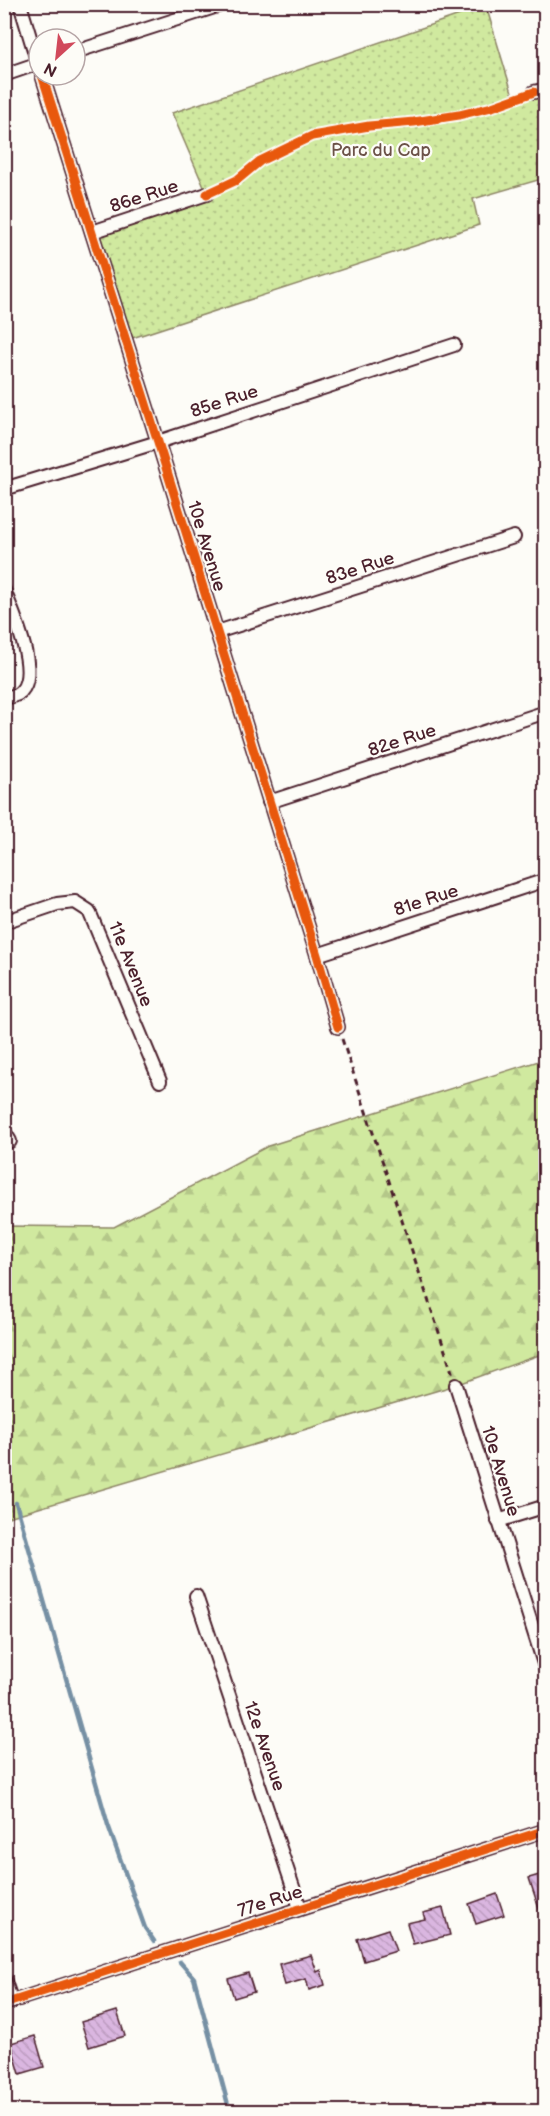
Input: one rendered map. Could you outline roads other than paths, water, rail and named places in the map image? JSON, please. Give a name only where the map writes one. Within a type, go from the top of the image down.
[{"type":"street","name":"10e Avenue","points":[[20,4],[27,27]]},
{"type":"street","points":[[87,48],[224,4]]},
{"type":"street","points":[[4,75],[27,70]]},
{"type":"street","name":"10e Avenue","points":[[45,87],[158,442],[338,1027]]},
{"type":"street","name":"86e Rue","points":[[92,232],[207,194]]},
{"type":"street","name":"85e Rue","points":[[4,489],[158,442],[454,345]]},
{"type":"street","name":"83e Rue","points":[[217,632],[514,537]]},
{"type":"street","points":[[4,590],[24,645],[28,665],[28,678],[18,694],[4,698]]},
{"type":"street","name":"82e Rue","points":[[269,802],[546,712]]},
{"type":"street","name":"81e Rue","points":[[317,955],[546,880]]},
{"type":"street","name":"11e Avenue","points":[[4,922],[57,904],[75,902],[89,911],[159,1081]]},
{"type":"street","name":"10e Avenue","points":[[456,1385],[546,1670]]},
{"type":"street","points":[[498,1521],[546,1506]]},
{"type":"street","name":"12e Avenue","points":[[196,1596],[300,1908]]},
{"type":"street","name":"77e Rue","points":[[8,2003],[546,1830]]},
{"type":"street","points":[[4,1979],[8,2003]]},
{"type":"waterway","points":[[16,1503],[108,1825],[145,1928],[154,1941]]},
{"type":"waterway","points":[[180,1962],[194,1978],[230,2112]]},
{"type":"park label","name":"Parc du Cap","points":[[381,150]]}]
